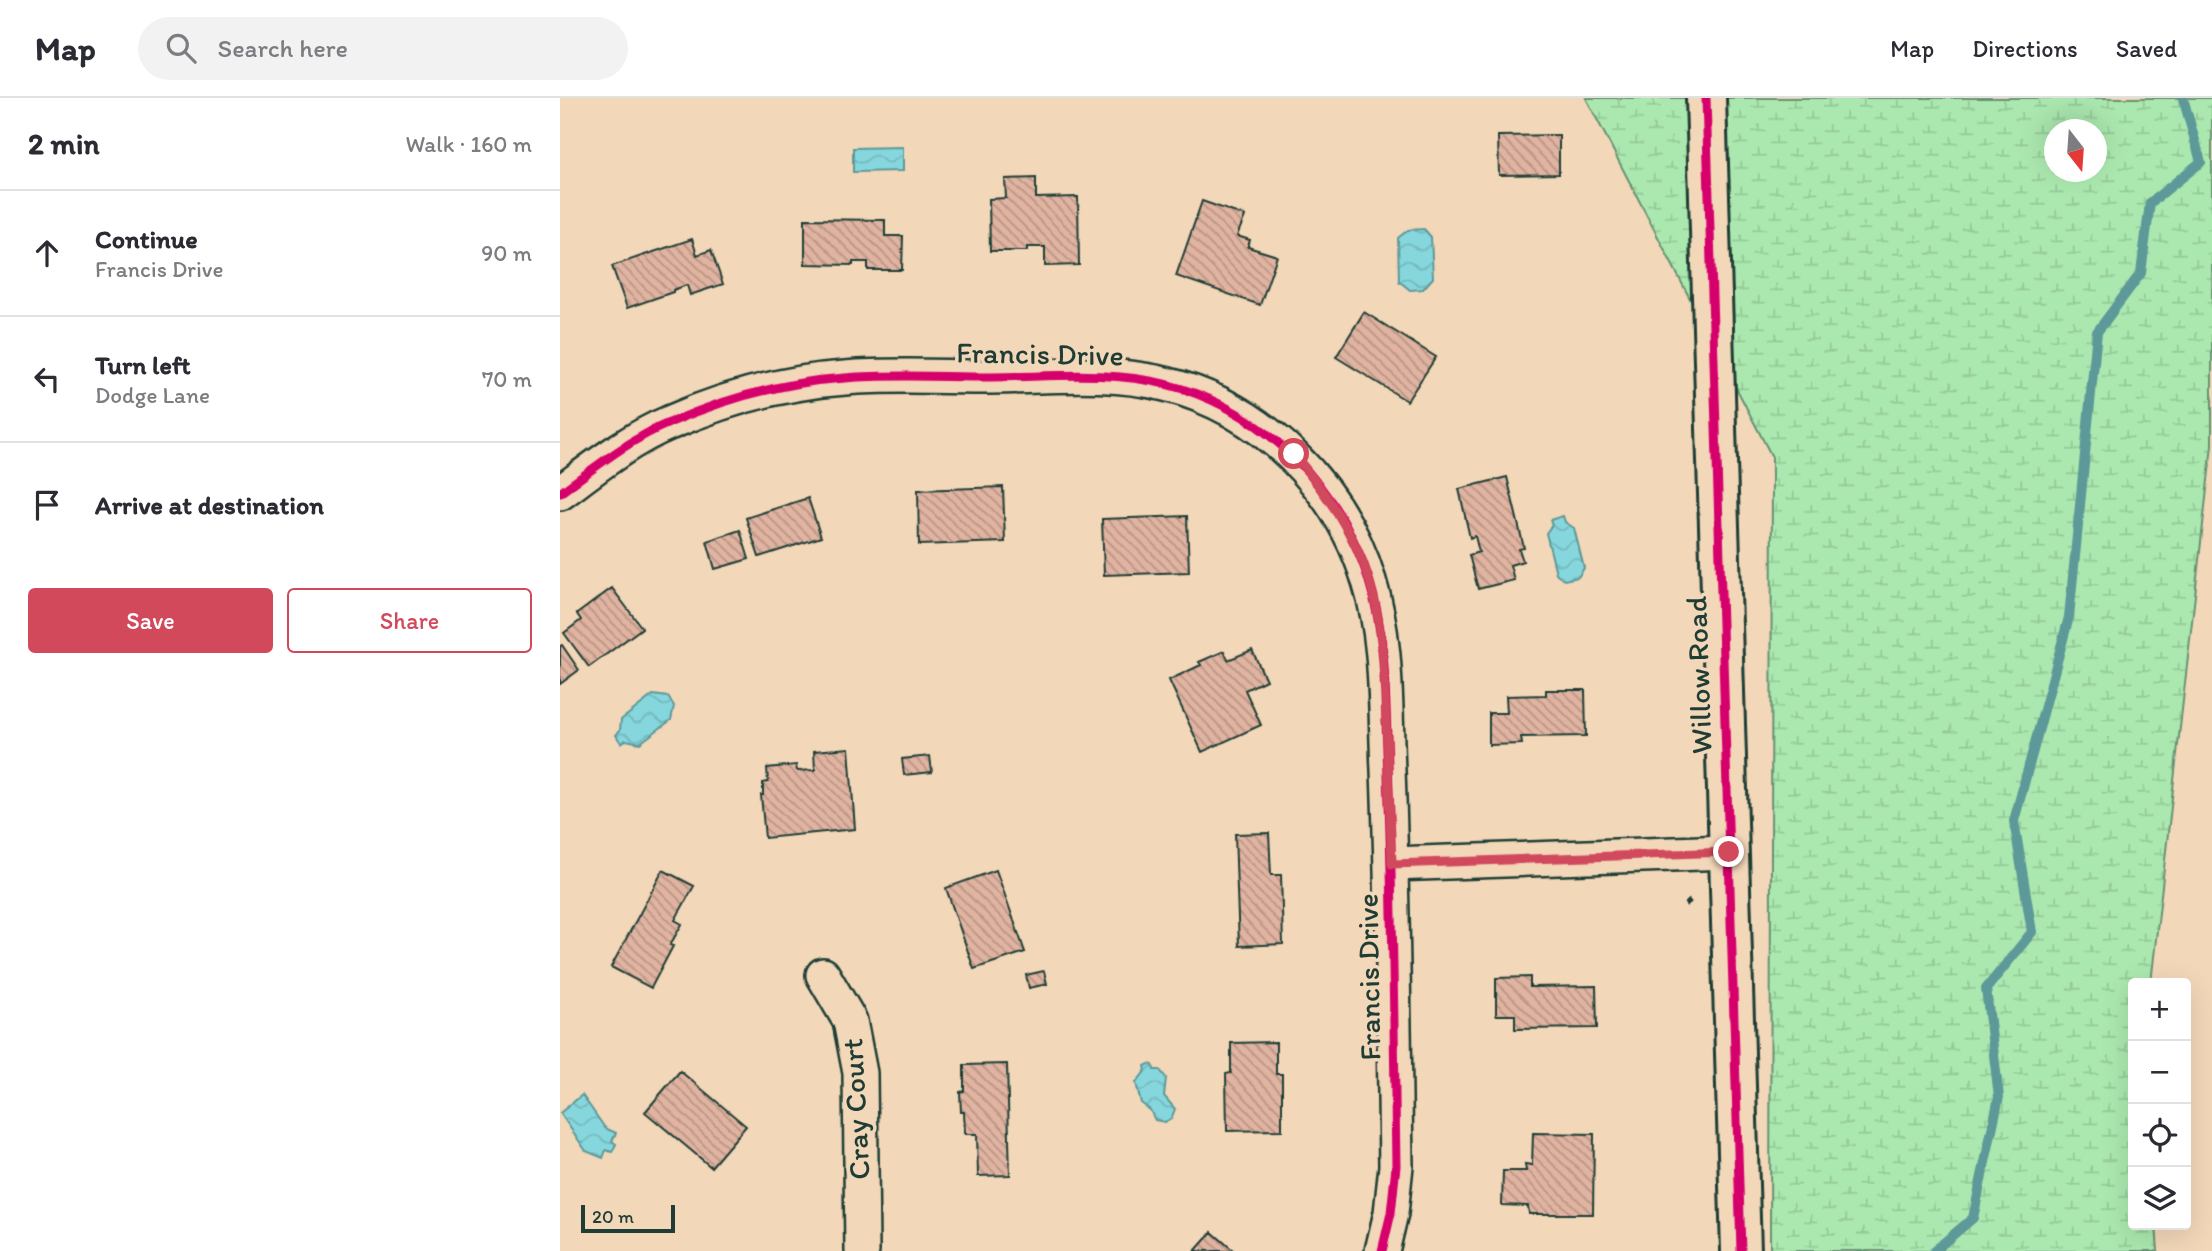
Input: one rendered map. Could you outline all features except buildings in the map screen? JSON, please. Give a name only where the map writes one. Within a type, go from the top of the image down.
[{"type":"street","name":"Willow Road","points":[[1706,98],[1741,1251]]},
{"type":"street","name":"Francis Drive","points":[[560,493],[608,458],[666,424],[779,387],[845,378],[1118,376],[1166,384],[1216,402],[1256,426],[1294,454],[1325,493],[1351,536],[1370,581],[1384,670],[1392,864],[1396,1166],[1391,1213],[1382,1251]]},
{"type":"street","points":[[1392,864],[1729,852]]},
{"type":"street","name":"Cray Court","points":[[823,975],[850,1021],[860,1073],[862,1251]]},
{"type":"path","points":[[1685,905],[1691,900]]},
{"type":"green space","points":[[1586,98],[2212,98],[2212,445],[2152,978],[2128,978],[2128,1230],[2156,1230],[2158,1251],[1770,1251],[1772,457]]},
{"type":"water","points":[[903,147],[903,171],[853,172],[853,148]]},
{"type":"water","points":[[1424,229],[1431,237],[1433,278],[1423,289],[1410,290],[1399,281],[1398,238],[1408,230]]},
{"type":"water","points":[[1563,516],[1565,522],[1574,528],[1584,568],[1578,577],[1564,580],[1556,573],[1546,533],[1552,525],[1550,520]]},
{"type":"water","points":[[653,695],[668,697],[674,706],[671,720],[640,743],[626,740],[621,743],[616,735],[620,730],[621,720]]},
{"type":"water","points":[[1153,1065],[1154,1070],[1160,1070],[1166,1078],[1164,1096],[1175,1109],[1171,1119],[1165,1122],[1155,1120],[1150,1110],[1141,1103],[1136,1083],[1146,1070],[1145,1066]]},
{"type":"water","points":[[582,1095],[605,1128],[616,1133],[612,1141],[616,1144],[612,1152],[606,1150],[603,1158],[586,1151],[560,1113]]},
{"type":"waterway","points":[[1934,1251],[1973,1218],[1999,1097],[1986,989],[2032,932],[2014,821],[2069,617],[2097,332],[2141,273],[2150,203],[2201,162],[2183,98]]},
{"type":"cycle path","points":[[1706,98],[1741,1251]]},
{"type":"cycle path","points":[[560,493],[626,446],[690,414],[733,399],[800,383],[863,377],[1078,375],[1122,377],[1165,384],[1200,395],[1234,412],[1265,432],[1293,456],[1339,514],[1356,546],[1375,604],[1383,651],[1391,869],[1396,1166],[1391,1213],[1382,1251]]},
{"type":"route","points":[[1294,454],[1325,493],[1351,536],[1370,581],[1384,670],[1392,864],[1729,852]]}]
